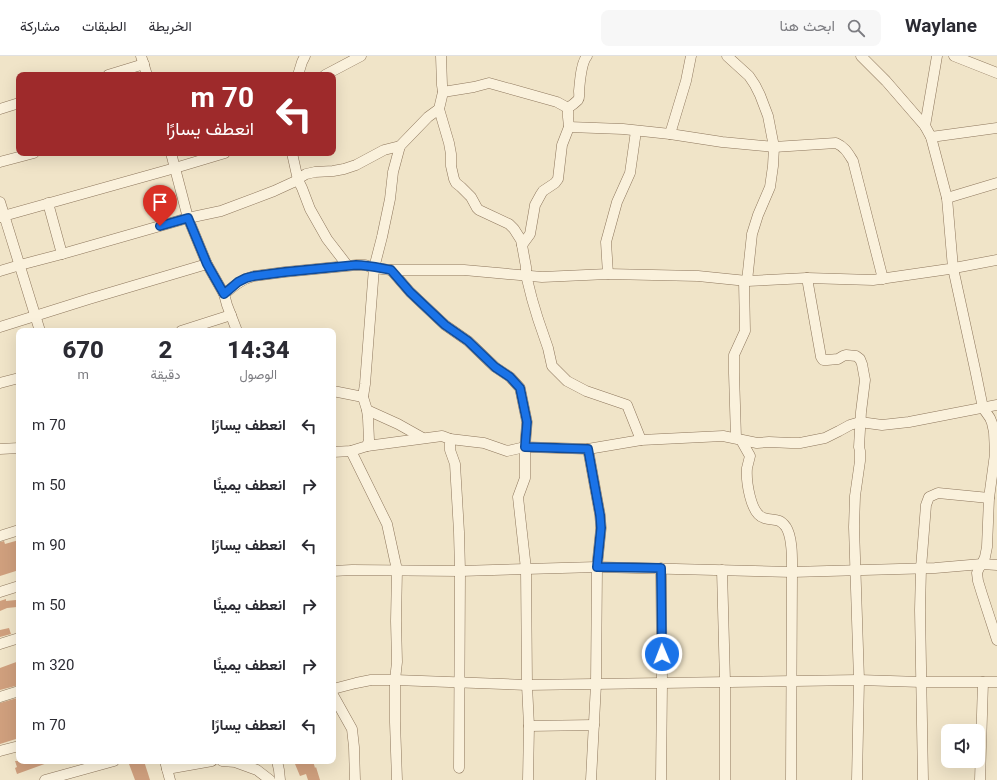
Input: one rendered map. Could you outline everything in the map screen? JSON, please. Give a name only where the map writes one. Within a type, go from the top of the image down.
[{"type":"street","points":[[299,72],[305,56]]},
{"type":"street","points":[[331,72],[362,56]]},
{"type":"street","points":[[441,56],[443,92],[439,109],[450,143],[451,166],[456,183],[472,197],[479,210],[509,224],[518,233],[522,245],[526,275],[552,366],[567,381],[586,391],[627,405],[641,440]]},
{"type":"street","points":[[568,108],[574,104],[580,96],[579,90],[582,67],[587,56]]},
{"type":"street","points":[[670,134],[692,56]]},
{"type":"street","points":[[727,56],[749,76],[760,95],[768,116],[774,147],[770,187],[752,234],[746,281],[745,331],[734,355],[734,373],[739,439],[750,456],[747,468],[747,478],[754,507],[759,516],[776,519],[782,522],[789,534],[790,540],[792,572],[791,780]]},
{"type":"street","points":[[861,56],[886,81],[925,126],[931,137],[947,198],[953,268],[982,408],[992,423],[996,448],[989,498],[987,547],[985,557],[982,564],[978,568],[977,573],[978,581],[997,640]]},
{"type":"street","points":[[925,126],[937,56]]},
{"type":"street","points":[[954,56],[997,73]]},
{"type":"street","points":[[115,72],[142,60],[146,72]]},
{"type":"street","points":[[443,92],[488,83],[557,102],[568,108]]},
{"type":"street","points":[[0,108],[16,104]]},
{"type":"street","points":[[522,245],[530,234],[534,211],[541,194],[558,179],[562,145],[569,127],[568,108]]},
{"type":"street","points":[[367,446],[369,440],[367,410],[363,397],[374,268],[387,214],[393,172],[400,146],[428,117],[439,109]]},
{"type":"street","points":[[569,127],[623,129],[774,147],[841,145],[846,149],[853,161],[883,279]]},
{"type":"street","points":[[931,137],[997,128]]},
{"type":"street","points":[[608,274],[606,242],[617,202],[630,172],[636,131]]},
{"type":"street","points":[[0,271],[188,218],[221,211],[274,191],[298,180],[306,174],[344,169],[356,165],[384,150],[400,146]]},
{"type":"street","points":[[0,162],[23,156]]},
{"type":"street","points":[[172,156],[188,218],[207,264],[224,294],[236,328]]},
{"type":"street","points":[[2,216],[215,156]]},
{"type":"street","points":[[293,156],[298,180],[315,220],[327,239],[347,265]]},
{"type":"street","points":[[947,198],[997,183]]},
{"type":"street","points":[[0,202],[2,216],[20,265],[39,328]]},
{"type":"street","points":[[48,203],[62,254]]},
{"type":"street","points":[[224,294],[238,282],[254,276],[347,265],[365,265],[374,268],[391,270],[464,270],[542,277],[608,274],[698,276],[746,281],[807,278],[873,280],[997,260]]},
{"type":"street","points":[[0,327],[97,296],[207,264]]},
{"type":"street","points":[[391,270],[410,292],[445,325],[468,341],[495,367],[510,377],[520,388],[527,422],[525,478],[518,496],[526,569],[527,685],[529,726],[528,780]]},
{"type":"street","points":[[807,278],[821,357],[823,360],[838,359],[843,356],[851,355],[860,358],[865,380],[860,422],[860,461],[854,510],[859,680],[857,780]]},
{"type":"street","points":[[191,328],[231,315]]},
{"type":"street","points":[[0,383],[16,379]]},
{"type":"street","points":[[336,392],[363,397]]},
{"type":"street","points":[[336,452],[351,451],[367,446],[442,436],[450,439],[484,443],[507,452],[525,447],[588,449],[641,440],[723,436],[758,443],[810,442],[825,438],[850,425],[860,422],[882,425],[908,422],[997,405]]},
{"type":"street","points":[[367,410],[398,424],[423,438]]},
{"type":"street","points":[[450,439],[450,450],[455,464],[459,525],[459,768]]},
{"type":"street","points":[[0,449],[16,448]]},
{"type":"street","points":[[588,449],[601,528],[597,567],[596,684],[591,780]]},
{"type":"street","points":[[351,451],[387,524],[397,570],[397,662],[395,680],[397,780]]},
{"type":"street","points":[[923,780],[920,643],[921,568],[925,512],[930,497],[938,493],[989,498]]},
{"type":"street","points":[[0,536],[16,531]]},
{"type":"street","points":[[336,570],[460,571],[597,567],[792,572],[921,568],[982,564],[997,565]]},
{"type":"street","points":[[661,568],[661,780]]},
{"type":"street","points":[[722,570],[725,682],[725,780]]},
{"type":"street","points":[[0,592],[16,587]]},
{"type":"street","points":[[0,644],[16,639]]},
{"type":"street","points":[[336,688],[356,682],[371,680],[527,685],[859,680],[997,682]]},
{"type":"street","points":[[980,780],[982,682]]},
{"type":"street","points":[[0,697],[16,692]]},
{"type":"street","points":[[336,700],[352,729],[355,780]]},
{"type":"street","points":[[529,726],[594,725]]},
{"type":"street","points":[[0,752],[16,747]]},
{"type":"street","points":[[45,780],[103,764]]},
{"type":"street","points":[[170,780],[166,765],[178,764]]},
{"type":"street","points":[[240,764],[257,770],[270,780]]},
{"type":"street","points":[[278,764],[280,780]]},
{"type":"building","points":[[4,541],[5,544],[16,541],[16,571],[0,576],[0,542]]},
{"type":"building","points":[[6,599],[6,601],[16,600],[16,607],[7,608],[0,611],[0,601]]},
{"type":"building","points":[[9,628],[11,634],[0,637],[0,630]]},
{"type":"building","points":[[16,662],[16,686],[0,690],[0,668]]},
{"type":"building","points":[[16,698],[16,739],[0,744],[0,703]]},
{"type":"building","points":[[16,764],[44,764],[17,774],[15,768],[17,767]]},
{"type":"building","points":[[129,764],[145,764],[150,780],[135,780]]},
{"type":"building","points":[[295,764],[314,764],[320,780],[308,780],[306,774],[300,776]]},
{"type":"route","points":[[160,226],[188,218],[207,264],[224,294],[238,282],[254,276],[347,265],[365,265],[374,268],[391,270],[410,292],[445,325],[468,341],[495,367],[510,377],[520,388],[527,422],[525,447],[588,449],[601,528],[597,567],[661,568],[662,654]]}]
